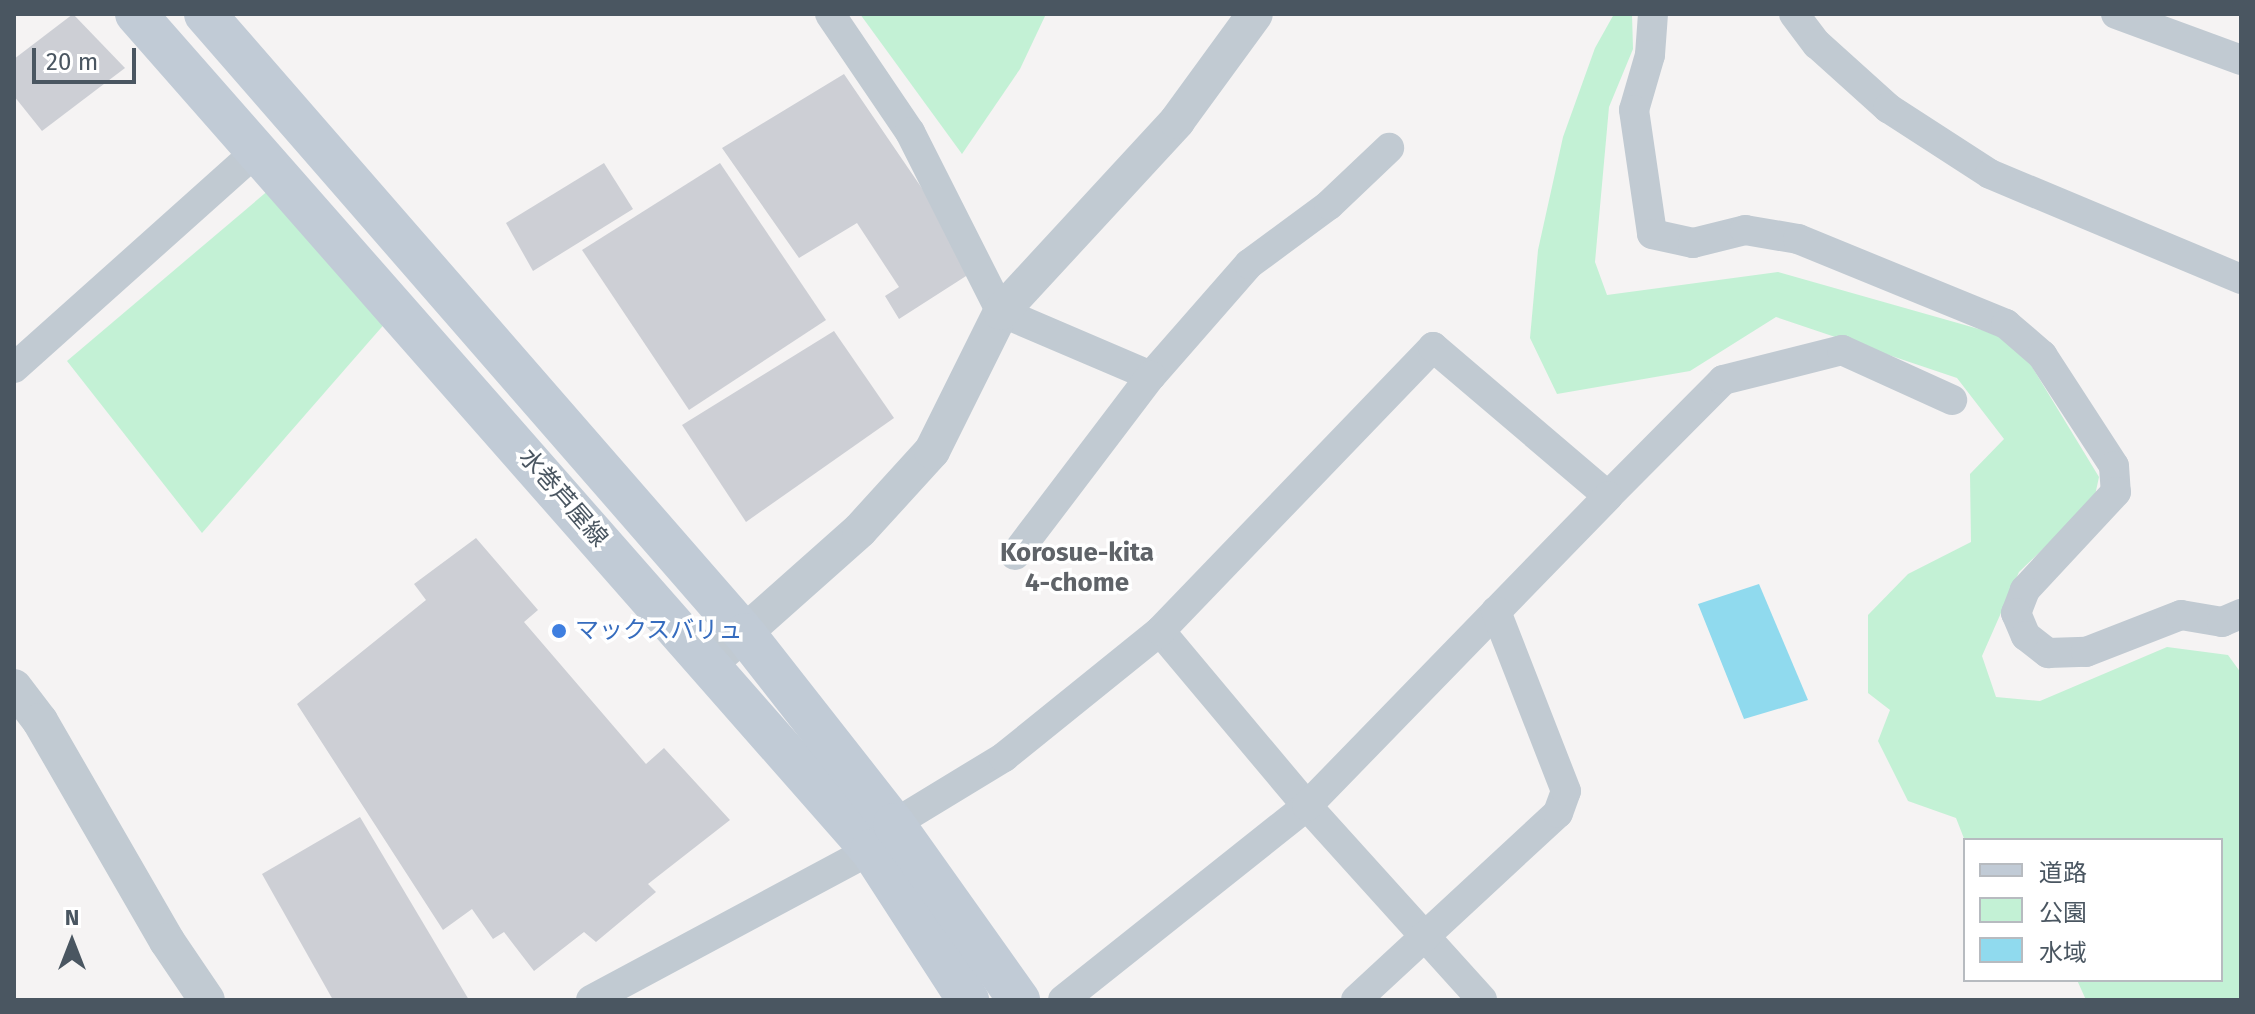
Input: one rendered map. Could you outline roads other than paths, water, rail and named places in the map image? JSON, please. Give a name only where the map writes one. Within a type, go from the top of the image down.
[{"type":"main road","name":"水巻芦屋線","points":[[136,14],[708,665],[883,837],[968,1000]]},
{"type":"main road","name":"水巻芦屋線","points":[[205,14],[745,634],[883,837],[1019,1000]]},
{"type":"street","points":[[830,14],[910,132],[1001,312],[1151,376]]},
{"type":"street","points":[[708,665],[860,530],[932,451],[1001,312],[1177,121],[1255,14]]},
{"type":"street","points":[[1653,14],[1650,55],[1634,110],[1652,234],[1693,243],[1745,230],[1798,239],[2006,324],[2042,355],[2114,466],[2116,492],[2025,590],[2016,613],[2026,636],[2048,653],[2086,652],[2181,615],[2235,626]]},
{"type":"street","points":[[1794,14],[1817,44],[1888,108],[1990,174],[2241,279]]},
{"type":"street","points":[[2116,14],[2241,60]]},
{"type":"street","points":[[1015,555],[1151,376],[1249,264],[1329,205],[1389,148]]},
{"type":"street","points":[[14,368],[258,150]]},
{"type":"street","points":[[591,1000],[883,837],[1004,757],[1160,631],[1433,347],[1608,496]]},
{"type":"street","points":[[1063,1000],[1307,806],[1723,380],[1842,350],[1952,400]]},
{"type":"street","points":[[1356,1000],[1558,813],[1566,791],[1496,611]]},
{"type":"street","points":[[1160,631],[1307,806],[1482,1000]]},
{"type":"street","points":[[14,687],[40,721],[167,941],[207,1000]]},
{"type":"water","points":[[1759,584],[1808,700],[1744,719],[1698,604]]},
{"type":"place","name":"マックスバリュ","points":[[559,631]]},
{"type":"district","name":"Korosue-kita 4-chome","points":[[1077,568]]}]
